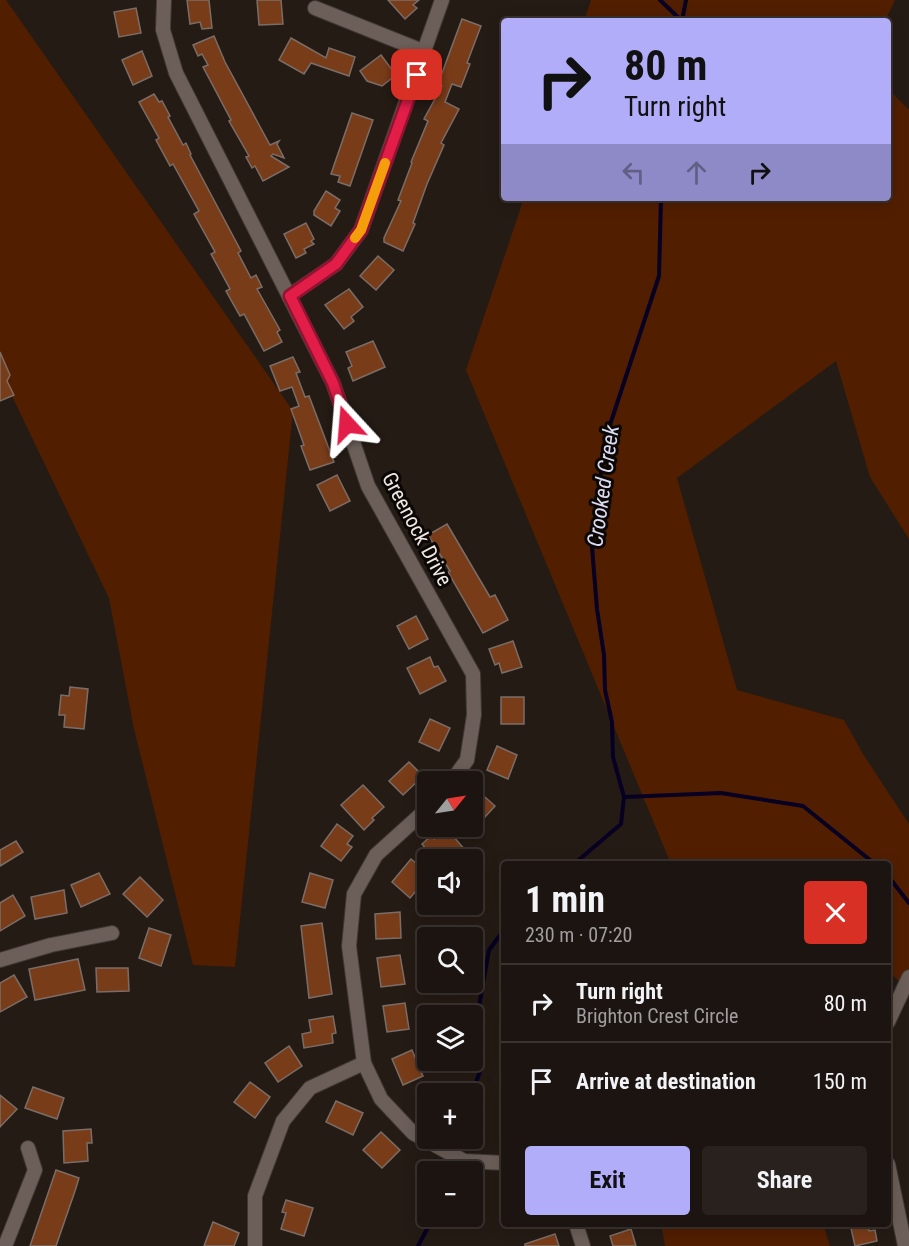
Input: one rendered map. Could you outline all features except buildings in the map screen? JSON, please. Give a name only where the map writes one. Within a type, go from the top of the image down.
[{"type":"street","name":"Greenock Drive","points":[[164,0],[163,30],[176,74],[333,383],[368,486],[472,674],[474,715],[467,760],[459,771]]},
{"type":"street","points":[[290,296],[336,264],[361,230],[442,0]]},
{"type":"street","points":[[315,8],[425,52]]},
{"type":"street","points":[[417,818],[376,855],[354,894],[349,946],[364,1063],[381,1099],[413,1133],[464,1161],[501,1163]]},
{"type":"street","points":[[0,960],[51,945],[112,933]]},
{"type":"street","points":[[891,1016],[909,977]]},
{"type":"street","points":[[255,1246],[255,1196],[283,1121],[310,1088],[364,1063]]},
{"type":"street","points":[[5,1236],[34,1170],[28,1148]]},
{"type":"street","points":[[891,1178],[905,1246]]},
{"type":"street","points":[[577,1227],[583,1246]]},
{"type":"shaded area","points":[[0,0],[6,0],[293,411],[235,967],[193,965],[134,729],[109,598],[0,371]]},
{"type":"shaded area","points":[[591,0],[895,0],[886,18],[585,18]]},
{"type":"shaded area","points":[[891,92],[909,110],[909,539],[870,477],[836,361],[677,478],[737,690],[844,720],[863,754],[909,824],[909,990],[891,974],[891,861],[670,861],[466,370],[523,201],[891,201]]},
{"type":"shaded area","points":[[662,1227],[824,1227],[830,1246],[665,1246]]},
{"type":"waterway","points":[[660,0],[679,18]]},
{"type":"waterway","name":"Crooked Creek","points":[[683,18],[686,0]]},
{"type":"waterway","name":"Crooked Creek","points":[[578,861],[621,824],[624,797],[613,757],[612,722],[605,690],[604,655],[597,609],[592,547],[605,440],[659,276],[661,201]]},
{"type":"waterway","points":[[624,797],[721,793],[803,806],[871,861]]},
{"type":"waterway","points":[[891,880],[909,903]]},
{"type":"waterway","name":"Crooked Creek","points":[[476,1083],[480,1071],[475,1029],[489,950],[501,934]]},
{"type":"waterway","name":"Crooked Creek","points":[[418,1246],[428,1227]]},
{"type":"slow traffic","points":[[355,238],[361,230],[385,163]]},
{"type":"route","points":[[347,424],[333,383],[290,296],[336,264],[361,230],[417,75]]}]
